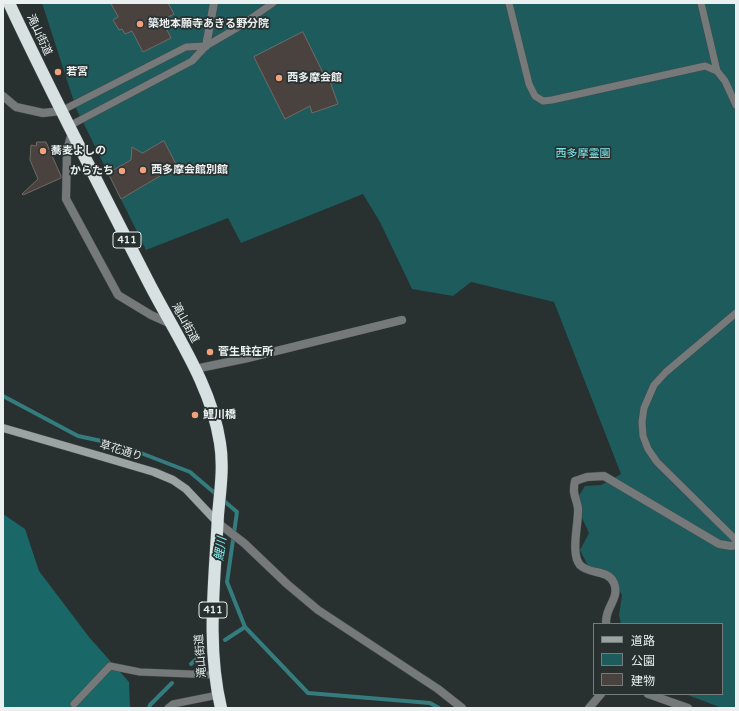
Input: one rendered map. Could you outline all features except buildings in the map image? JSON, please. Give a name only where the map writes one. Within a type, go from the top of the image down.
[{"type":"highway","name":"滝山街道","points":[[10,3],[70,129],[204,386],[214,416],[220,445],[220,484],[212,634],[215,675],[221,708]]},
{"type":"street","points":[[206,46],[214,3]]},
{"type":"street","points":[[3,96],[16,107],[44,114],[61,111]]},
{"type":"street","points":[[70,129],[67,151],[66,200],[118,295],[150,315],[171,324]]},
{"type":"street","points":[[195,369],[248,358],[402,320]]},
{"type":"street","name":"草花通り","points":[[3,428],[154,472],[173,480],[218,517]]},
{"type":"street","points":[[606,623],[607,614],[616,595],[614,583],[608,575],[587,570],[579,564],[575,549],[578,508],[573,492],[575,481],[587,477],[604,476],[719,544],[731,546],[736,545]]},
{"type":"street","points":[[218,517],[228,530],[318,610],[438,689],[462,708]]},
{"type":"street","points":[[589,708],[600,695]]},
{"type":"street","points":[[651,695],[688,708]]},
{"type":"lane","points":[[70,129],[192,61],[206,46],[237,28],[273,3]]},
{"type":"lane","points":[[509,3],[529,84],[535,96],[543,101],[698,67],[705,66],[718,71]]},
{"type":"lane","points":[[701,3],[718,71],[725,81],[736,105]]},
{"type":"lane","points":[[61,111],[186,47],[206,46]]},
{"type":"lane","points":[[736,314],[666,372],[654,385],[644,408],[642,422],[643,436],[648,449],[657,462],[736,540]]},
{"type":"lane","points":[[74,704],[110,666],[140,672],[215,675]]},
{"type":"lane","points":[[168,708],[173,704],[218,695]]},
{"type":"green space","name":"西多摩霊園","points":[[42,3],[736,3],[736,708],[722,708],[688,695],[723,695],[723,623],[621,623],[619,615],[622,595],[610,573],[589,568],[580,550],[589,533],[582,518],[578,497],[585,486],[601,485],[621,474],[554,302],[471,282],[453,296],[412,289],[380,222],[363,194],[241,243],[228,218],[146,250],[76,108]]},
{"type":"shaded area","points":[[3,514],[25,529],[39,571],[89,637],[129,682],[130,708],[3,708]]},
{"type":"waterway","name":"鯉川","points":[[3,396],[78,436],[120,445],[190,472],[237,512],[227,582],[245,627],[308,693],[430,703],[439,708]]},
{"type":"waterway","points":[[225,640],[245,627]]},
{"type":"waterway","points":[[191,664],[202,654]]},
{"type":"waterway","points":[[149,708],[150,705],[172,683]]},
{"type":"place","name":"築地本願寺あきる野分院","points":[[140,24]]},
{"type":"place","name":"若宮","points":[[58,72]]},
{"type":"place","name":"西多摩会館","points":[[279,78]]},
{"type":"place","name":"蕎麦よしの","points":[[43,151]]},
{"type":"place","name":"西多摩会館別館","points":[[143,170]]},
{"type":"place","name":"からたち","points":[[122,171]]},
{"type":"place","name":"菅生駐在所","points":[[210,352]]},
{"type":"place","name":"鯉川橋","points":[[195,415]]}]
